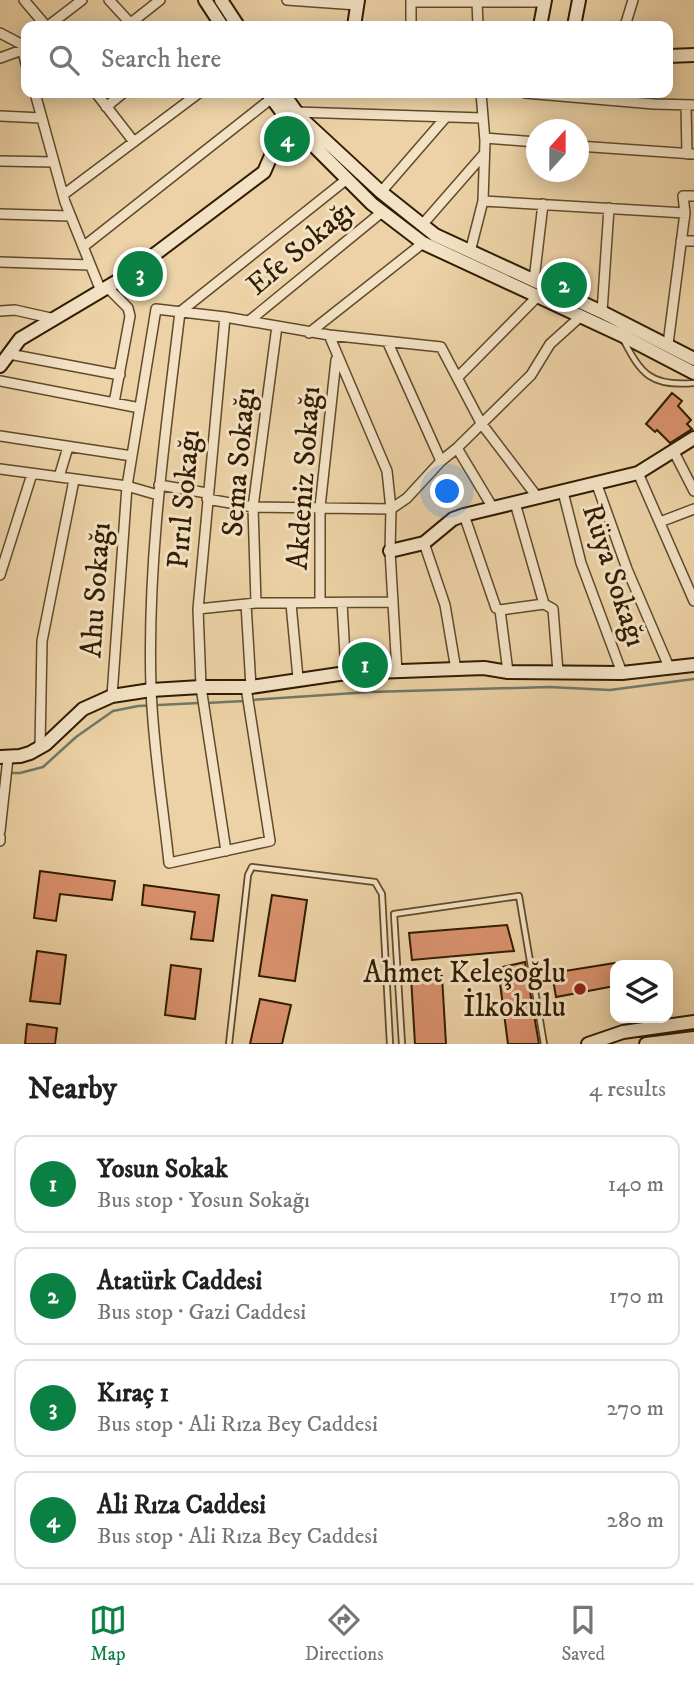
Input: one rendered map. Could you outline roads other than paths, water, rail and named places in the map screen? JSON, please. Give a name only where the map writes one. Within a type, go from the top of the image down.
[{"type":"street","points":[[24,0],[43,21]]},
{"type":"street","points":[[54,21],[82,0]]},
{"type":"street","points":[[109,0],[126,21]]},
{"type":"street","points":[[136,21],[160,0]]},
{"type":"street","points":[[205,0],[219,21]]},
{"type":"street","points":[[220,0],[235,21]]},
{"type":"street","points":[[287,0],[358,3],[355,21]]},
{"type":"street","points":[[575,21],[579,0]]},
{"type":"street","points":[[627,21],[633,0]]},
{"type":"street","points":[[411,21],[411,1],[545,1],[542,21]]},
{"type":"street","points":[[477,1],[478,21]]},
{"type":"street","points":[[0,33],[21,44]]},
{"type":"street","points":[[0,58],[21,46]]},
{"type":"street","points":[[673,56],[694,55]]},
{"type":"street","points":[[37,98],[63,195],[90,265],[104,289],[128,308],[130,316],[114,403]]},
{"type":"street","points":[[100,98],[134,142]]},
{"type":"street","points":[[106,107],[117,98]]},
{"type":"street","points":[[63,195],[192,98]]},
{"type":"street","points":[[83,247],[270,98]]},
{"type":"street","points":[[277,98],[347,179],[382,212],[423,243],[621,335],[694,373]]},
{"type":"street","points":[[470,252],[483,201],[485,138],[481,98]]},
{"type":"street","points":[[589,147],[690,154],[690,105],[594,98]]},
{"type":"street","points":[[292,115],[482,118]]},
{"type":"street","points":[[292,115],[435,235],[602,312],[694,359]]},
{"type":"street","points":[[0,366],[20,339],[126,276],[264,172],[292,115]]},
{"type":"street","points":[[0,116],[42,118]]},
{"type":"street","points":[[381,192],[446,117]]},
{"type":"street","points":[[485,138],[526,141]]},
{"type":"street","points":[[422,225],[484,154]]},
{"type":"street","points":[[0,162],[54,162]]},
{"type":"street","points":[[226,851],[169,863],[152,693],[151,604],[159,490],[180,312],[347,179]]},
{"type":"street","points":[[668,344],[685,213],[683,196],[694,197]]},
{"type":"street","points":[[483,201],[685,213]]},
{"type":"street","points":[[534,280],[543,204]]},
{"type":"street","points":[[602,312],[610,208]]},
{"type":"street","name":"Efe Sokağı","points":[[249,321],[382,212]]},
{"type":"street","points":[[0,215],[70,216]]},
{"type":"street","points":[[681,241],[694,242]]},
{"type":"street","points":[[309,333],[423,243]]},
{"type":"street","points":[[0,262],[90,265]]},
{"type":"street","points":[[458,377],[537,298]]},
{"type":"street","name":"Ahu Sokağı","points":[[112,696],[127,486],[156,309],[180,312]]},
{"type":"street","points":[[0,310],[15,310],[55,319]]},
{"type":"street","points":[[180,312],[225,317],[309,333],[441,347],[481,423],[538,498]]},
{"type":"street","name":"Pırıl Sokağı","points":[[225,317],[198,609],[202,691],[226,851]]},
{"type":"street","points":[[0,469],[207,496],[253,507],[391,509],[407,498],[441,461],[531,375],[550,344],[580,317]]},
{"type":"street","name":"Sema Sokağı","points":[[226,851],[270,841],[247,689],[253,507],[277,326]]},
{"type":"street","points":[[328,335],[387,471],[391,509],[390,551],[397,672]]},
{"type":"street","points":[[388,343],[441,461]]},
{"type":"street","points":[[9,354],[120,375]]},
{"type":"street","name":"Akdeniz Sokağı","points":[[320,602],[320,507],[336,356]]},
{"type":"street","points":[[0,381],[140,408]]},
{"type":"street","points":[[0,436],[132,456]]},
{"type":"street","points":[[390,551],[424,543],[453,519],[464,515],[638,473],[694,438]]},
{"type":"street","points":[[59,477],[68,447]]},
{"type":"street","points":[[457,448],[493,508]]},
{"type":"street","points":[[674,452],[694,491]]},
{"type":"street","points":[[638,473],[694,601]]},
{"type":"street","points":[[0,575],[32,474]]},
{"type":"street","points":[[40,747],[42,641],[74,480]]},
{"type":"street","points":[[597,485],[627,569],[669,667]]},
{"type":"street","name":"Rüya Sokağı","points":[[563,492],[581,563],[622,673]]},
{"type":"street","points":[[514,503],[544,604]]},
{"type":"street","points":[[660,522],[694,509]]},
{"type":"street","points":[[464,515],[496,608],[500,610],[508,672]]},
{"type":"street","points":[[424,543],[445,604],[456,670]]},
{"type":"street","points":[[198,609],[251,603],[392,602]]},
{"type":"street","points":[[342,603],[346,673]]},
{"type":"street","points":[[292,604],[298,678]]},
{"type":"street","points":[[500,610],[544,604],[553,609],[558,671]]},
{"type":"street","points":[[0,831],[7,777],[5,759],[40,747],[83,709],[112,696],[247,689],[298,678],[346,673],[484,668],[508,672],[622,673],[694,665]]},
{"type":"street","points":[[588,1044],[623,1032],[694,1022]]},
{"type":"street","points":[[646,1044],[694,1038]]},
{"type":"lane","points":[[621,335],[638,368],[654,379],[674,385],[694,383]]},
{"type":"lane","points":[[229,1044],[248,875],[252,867],[375,882],[382,894],[390,1044]]},
{"type":"lane","points":[[402,1044],[394,914],[519,896],[544,1044]]},
{"type":"waterway","points":[[252,700],[370,692],[549,687],[610,690],[694,679]]},
{"type":"waterway","points":[[206,703],[245,701]]},
{"type":"waterway","points":[[10,773],[43,767],[76,737],[113,711],[138,706],[199,703]]},
{"type":"place","name":"Ali Rıza Caddesi","points":[[287,139]]},
{"type":"place","name":"Kıraç 1","points":[[140,274]]},
{"type":"place","name":"Atatürk Caddesi","points":[[564,285]]},
{"type":"place","name":"Yosun Sokak","points":[[365,665]]},
{"type":"place","name":"Ahmet Keleşoğlu İlkokulu","points":[[580,989]]}]
